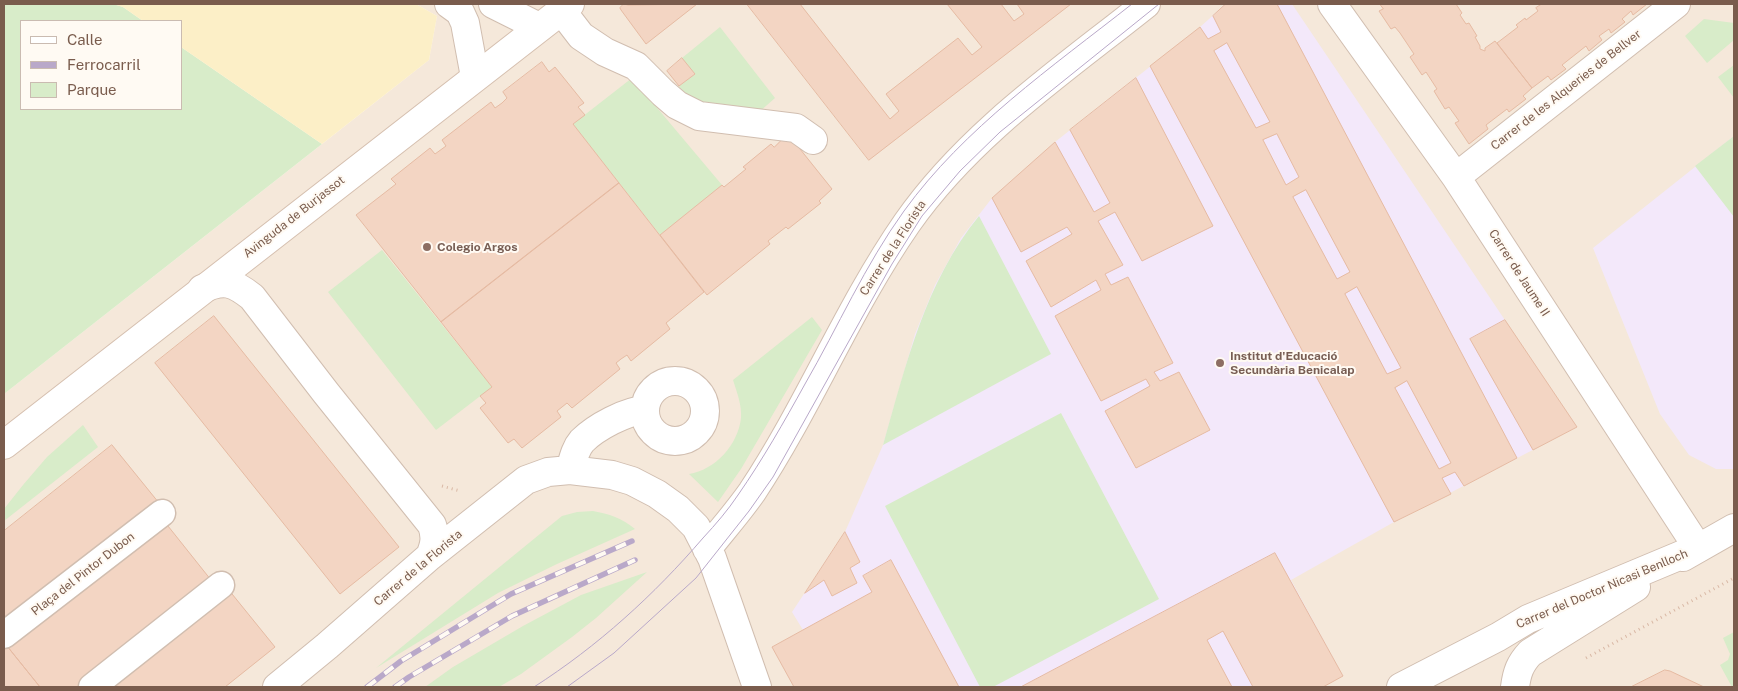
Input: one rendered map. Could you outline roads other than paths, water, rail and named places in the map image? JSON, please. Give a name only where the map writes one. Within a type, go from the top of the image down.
[{"type":"street","points":[[449,4],[460,12],[465,23],[475,77]]},
{"type":"street","points":[[493,4],[539,27]]},
{"type":"street","name":"Carrer de la Florista","points":[[707,549],[751,493],[814,386],[888,252],[926,197],[952,167],[1016,107],[1146,4]]},
{"type":"street","name":"Carrer de Jaume II","points":[[1332,4],[1456,177],[1698,548]]},
{"type":"street","name":"Carrer de les Alqueries de Bellver","points":[[1456,177],[1676,4]]},
{"type":"street","points":[[565,7],[581,36],[605,52],[636,66],[663,94],[677,105],[699,116],[796,128],[813,140]]},
{"type":"street","name":"Avinguda de Burjassot","points":[[9,442],[202,289],[565,7]]},
{"type":"street","points":[[202,289],[212,284],[237,285],[252,297],[326,393],[432,524],[435,533],[435,543],[430,556]]},
{"type":"street","points":[[570,470],[574,454],[582,442],[594,432],[624,415],[645,410]]},
{"type":"street","name":"Carrer de la Florista","points":[[276,687],[327,646],[430,556],[526,480],[548,472],[570,470],[612,475],[632,481],[657,494],[678,509],[696,528],[707,549],[757,687]]},
{"type":"street","name":"Plaça del Pintor Dubon","points":[[4,635],[162,513]]},
{"type":"street","name":"Carrer del Doctor Nicasi Benlloch","points":[[1515,687],[1521,663],[1530,654],[1698,548],[1734,528]]},
{"type":"street","name":"Carrer del Doctor Nicasi Benlloch","points":[[1401,687],[1528,619],[1698,548]]},
{"type":"street","points":[[92,687],[221,585]]},
{"type":"tram line","points":[[534,687],[603,637],[645,599],[665,580],[726,512],[756,468],[781,426],[877,253],[904,211],[928,181],[981,126],[1041,75],[1132,4]]},
{"type":"tram line","points":[[567,687],[614,653],[696,578],[749,511],[773,477],[892,264],[922,216],[960,171],[1000,132],[1159,4]]},
{"type":"railway","points":[[367,687],[401,661],[511,594],[632,541]]},
{"type":"railway","points":[[395,687],[512,616],[635,560]]},
{"type":"place","name":"Colegio Argos","points":[[427,247]]},
{"type":"place","name":"Institut d'Educació Secundària Benicalap","points":[[1220,363]]}]
